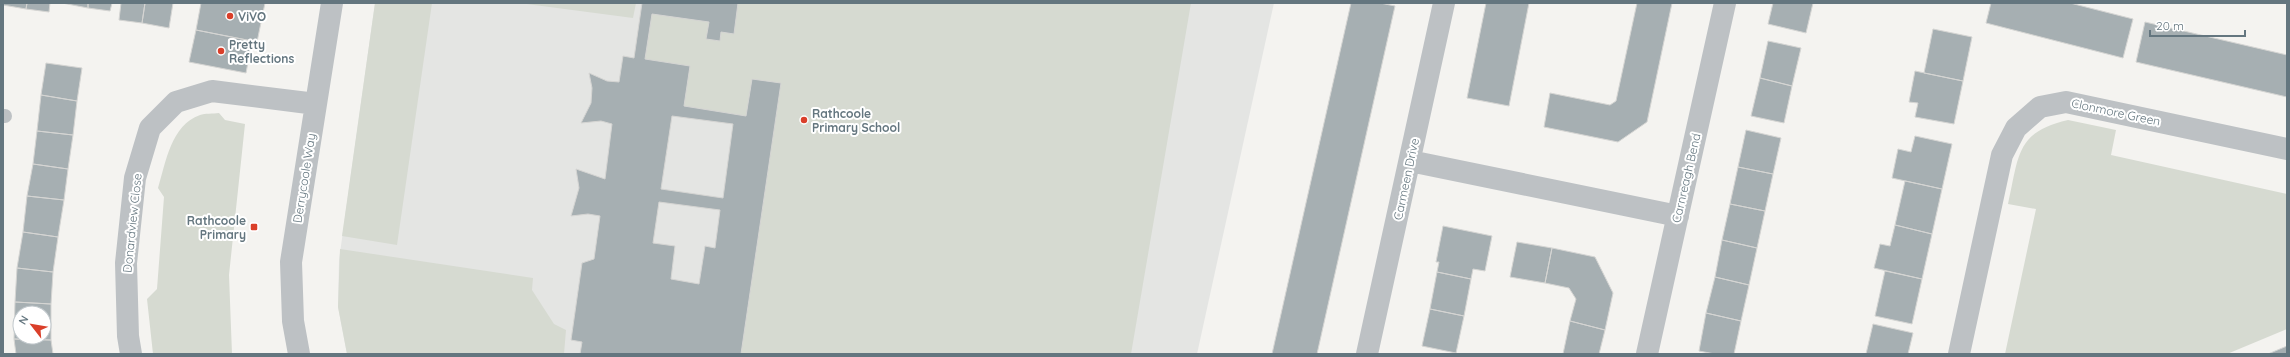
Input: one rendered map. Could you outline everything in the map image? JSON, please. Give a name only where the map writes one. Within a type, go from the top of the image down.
[{"type":"street","name":"Derrycoole Way","points":[[299,354],[293,321],[291,262],[332,3]]},
{"type":"street","name":"Carmeen Drive","points":[[1367,354],[1444,3]]},
{"type":"street","name":"Carnreagh Bend","points":[[1647,354],[1725,3]]},
{"type":"street","name":"Donardview Close","points":[[131,354],[128,336],[126,264],[134,178],[150,128],[176,102],[212,90],[316,104]]},
{"type":"street","name":"Clonmore Green","points":[[1959,354],[2002,156],[2016,128],[2040,107],[2066,102],[2287,149]]},
{"type":"street","points":[[1410,161],[1678,216]]},
{"type":"shaded area","name":"Rathcoole Primary School","points":[[375,3],[1274,3],[1197,354],[347,354],[338,307],[339,260]]},
{"type":"shaded area","points":[[375,3],[432,3],[397,245],[342,236]]},
{"type":"shaded area","points":[[519,3],[636,3],[633,18]]},
{"type":"shaded area","points":[[738,3],[1191,3],[1131,354],[741,354],[780,83],[752,79],[746,116],[684,106],[690,66],[645,59],[652,14],[709,22],[707,38],[720,40],[721,32],[734,34]]},
{"type":"shaded area","points":[[219,113],[225,120],[245,124],[229,275],[232,354],[153,354],[147,299],[157,289],[164,197],[158,188],[167,156],[182,127],[190,120],[200,115]]},
{"type":"shaded area","points":[[2068,120],[2116,130],[2111,155],[2287,194],[2287,329],[2227,354],[2005,354],[2036,209],[2008,204],[2018,160],[2022,149],[2029,139],[2051,125]]},
{"type":"shaded area","points":[[340,249],[533,278],[532,290],[554,324],[566,330],[564,354],[347,354],[338,307]]},
{"type":"building","points":[[3,3],[27,3],[26,9],[3,5]]},
{"type":"building","points":[[27,3],[50,3],[49,12],[26,9]]},
{"type":"building","points":[[62,3],[88,3],[88,8]]},
{"type":"building","points":[[88,3],[112,3],[110,11],[88,8]]},
{"type":"building","points":[[121,3],[145,3],[142,23],[119,20]]},
{"type":"building","points":[[145,3],[173,3],[169,28],[142,23]]},
{"type":"building","name":"ViVO","points":[[201,3],[265,3],[257,42],[196,30]]},
{"type":"building","points":[[642,3],[738,3],[734,34],[721,32],[720,41],[706,39],[709,22],[652,14],[645,59],[690,66],[684,106],[746,116],[752,79],[781,83],[741,354],[580,354],[582,342],[571,340],[582,263],[594,259],[600,216],[588,214],[571,216],[579,188],[576,169],[605,179],[612,124],[601,121],[581,123],[591,103],[592,88],[589,73],[607,81],[619,82],[623,56],[634,58]],"holes":[[[672,116],[733,124],[723,198],[661,189]],[[659,202],[720,210],[715,248],[705,246],[699,284],[671,279],[675,246],[653,243]]]},
{"type":"building","points":[[1351,3],[1380,3],[1395,6],[1317,354],[1272,354]]},
{"type":"building","points":[[1486,3],[1529,3],[1509,106],[1467,98]]},
{"type":"building","points":[[1637,3],[1672,3],[1647,122],[1618,142],[1544,127],[1550,93],[1610,105],[1616,101]]},
{"type":"building","points":[[1773,3],[1813,3],[1806,33],[1768,24]]},
{"type":"building","points":[[1991,3],[2070,3],[2133,19],[2123,58],[1986,23]]},
{"type":"building","points":[[2145,22],[2287,55],[2287,97],[2136,62]]},
{"type":"building","points":[[1933,29],[1972,37],[1963,81],[1924,73]]},
{"type":"building","name":"Pretty Reflections","points":[[196,30],[252,41],[246,73],[189,62]]},
{"type":"building","points":[[1768,41],[1801,48],[1792,86],[1760,78]]},
{"type":"building","points":[[46,63],[82,68],[77,101],[41,95]]},
{"type":"building","points":[[1915,71],[1963,81],[1954,124],[1915,117],[1918,103],[1909,102]]},
{"type":"building","points":[[1760,78],[1792,86],[1784,123],[1751,116]]},
{"type":"building","points":[[41,95],[77,101],[73,135],[37,131]]},
{"type":"building","points":[[1746,130],[1781,138],[1773,174],[1738,167]]},
{"type":"building","points":[[37,131],[73,135],[68,169],[33,164]]},
{"type":"building","points":[[1915,136],[1952,144],[1942,189],[1892,178],[1898,149],[1911,152]]},
{"type":"building","points":[[33,164],[68,169],[64,200],[27,196]]},
{"type":"building","points":[[1738,167],[1773,174],[1765,211],[1730,204]]},
{"type":"building","points":[[1905,181],[1942,189],[1932,234],[1895,225]]},
{"type":"building","points":[[27,196],[64,200],[58,237],[23,232]]},
{"type":"building","points":[[1730,204],[1765,211],[1757,248],[1722,240]]},
{"type":"building","points":[[1895,225],[1932,234],[1922,279],[1874,268],[1880,244],[1890,246]]},
{"type":"building","points":[[1443,226],[1492,236],[1485,271],[1473,269],[1471,279],[1437,272],[1439,262],[1436,262]]},
{"type":"building","points":[[23,232],[58,237],[53,272],[17,268]]},
{"type":"building","points":[[1722,240],[1757,248],[1749,285],[1715,277]]},
{"type":"building","points":[[1517,242],[1552,248],[1545,283],[1510,277]]},
{"type":"building","points":[[1552,248],[1595,257],[1613,293],[1605,330],[1570,321],[1576,299],[1569,288],[1545,283]]},
{"type":"building","points":[[17,268],[53,272],[51,304],[15,302]]},
{"type":"building","points":[[1885,271],[1922,279],[1912,324],[1875,316]]},
{"type":"building","points":[[1437,272],[1471,279],[1464,316],[1430,309]]},
{"type":"building","points":[[1715,277],[1749,285],[1741,321],[1706,313]]},
{"type":"building","points":[[15,302],[51,305],[15,305]]},
{"type":"building","points":[[1430,309],[1464,316],[1456,353],[1422,346]]},
{"type":"building","points":[[1706,313],[1741,321],[1734,354],[1715,354],[1699,351]]},
{"type":"building","points":[[1570,321],[1605,330],[1599,354],[1563,354]]},
{"type":"building","points":[[1873,324],[1913,333],[1908,354],[1866,354]]},
{"type":"building","points":[[15,345],[52,345],[53,354],[16,354]]},
{"type":"building","points":[[2287,346],[2287,354],[2268,354]]},
{"type":"place","name":"ViVO","points":[[230,16]]},
{"type":"place","name":"Pretty Reflections","points":[[221,51]]},
{"type":"place","name":"Rathcoole Primary School","points":[[804,120]]},
{"type":"place","name":"Rathcoole Primary","points":[[254,227]]}]
